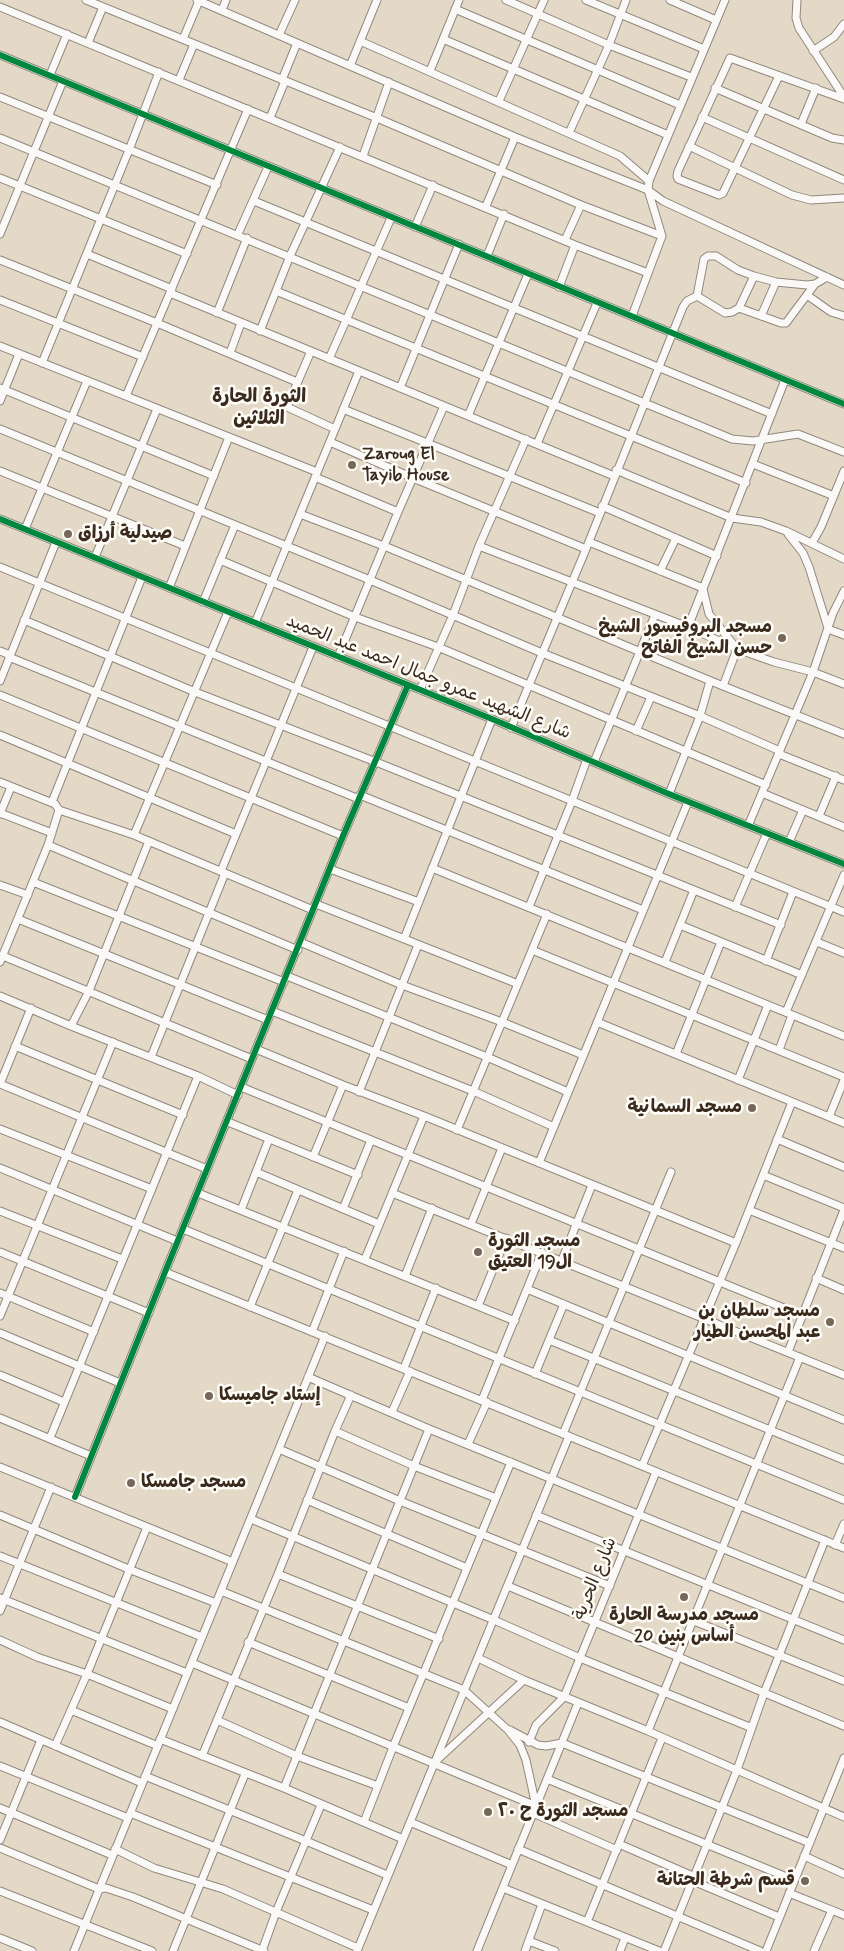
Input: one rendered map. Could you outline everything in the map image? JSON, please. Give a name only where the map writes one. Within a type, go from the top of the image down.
[{"type":"street","points":[[89,0],[377,118],[581,205],[662,236]]},
{"type":"street","points":[[183,39],[198,0],[515,137],[648,190],[663,201],[844,285]]},
{"type":"street","points":[[222,10],[226,0]]},
{"type":"street","points":[[278,35],[295,0]]},
{"type":"street","points":[[350,66],[377,0]]},
{"type":"street","points":[[430,71],[459,0]]},
{"type":"street","points":[[506,0],[691,78]]},
{"type":"street","points":[[500,101],[544,0]]},
{"type":"street","points":[[586,0],[704,49]]},
{"type":"street","points":[[569,133],[609,44],[626,0]]},
{"type":"street","points":[[670,0],[716,20]]},
{"type":"street","points":[[632,316],[662,236],[648,190],[649,181],[725,0]]},
{"type":"street","points":[[797,0],[796,12],[799,28],[844,98]]},
{"type":"street","points":[[796,12],[802,0]]},
{"type":"street","points":[[0,7],[648,273]]},
{"type":"street","points":[[88,43],[103,7]]},
{"type":"street","points":[[455,9],[680,105]]},
{"type":"street","points":[[813,51],[834,37],[844,24]]},
{"type":"street","points":[[50,75],[67,34]]},
{"type":"street","points":[[443,38],[668,135]]},
{"type":"street","points":[[360,40],[620,156],[649,181]]},
{"type":"street","points":[[270,118],[297,43]]},
{"type":"street","points":[[179,80],[194,44]]},
{"type":"street","points":[[0,55],[844,404]]},
{"type":"street","points":[[779,76],[722,195],[678,179],[678,171],[730,58],[844,98]]},
{"type":"street","points":[[42,363],[159,72]]},
{"type":"street","points":[[0,234],[3,218],[20,186],[63,81]]},
{"type":"street","points":[[363,156],[389,82]]},
{"type":"street","points":[[716,88],[832,138],[844,140]]},
{"type":"street","points":[[801,124],[816,88]]},
{"type":"street","points":[[0,97],[217,185]]},
{"type":"street","points":[[126,396],[248,109]]},
{"type":"street","points":[[702,117],[844,180]]},
{"type":"street","points":[[486,206],[515,137]]},
{"type":"street","points":[[0,138],[238,234],[360,287],[732,439],[762,441],[798,434],[844,452]]},
{"type":"street","points":[[689,146],[803,199],[832,200],[844,198]]},
{"type":"street","points":[[260,331],[304,222],[340,147]]},
{"type":"street","points":[[238,234],[268,167]]},
{"type":"street","points":[[0,178],[187,254]]},
{"type":"street","points":[[415,227],[433,184]]},
{"type":"street","points":[[254,201],[772,414]]},
{"type":"street","points":[[565,240],[581,205]]},
{"type":"street","points":[[487,256],[504,214]]},
{"type":"street","points":[[329,360],[391,218]]},
{"type":"street","points":[[217,313],[247,238]]},
{"type":"street","points":[[400,388],[459,244]]},
{"type":"street","points":[[559,287],[576,245]]},
{"type":"street","points":[[87,254],[217,313],[526,440],[732,518],[761,522],[786,531],[844,559]]},
{"type":"street","points":[[697,296],[704,259],[708,256],[716,256],[738,270],[776,282],[798,285],[815,284]]},
{"type":"street","points":[[0,260],[158,323],[297,382]]},
{"type":"street","points":[[468,416],[512,308],[528,274]]},
{"type":"street","points":[[697,296],[725,313],[732,312],[739,308],[754,276]]},
{"type":"street","points":[[739,308],[781,324],[786,323],[815,284],[827,277]]},
{"type":"street","points":[[762,316],[776,282]]},
{"type":"street","points":[[276,291],[746,483]]},
{"type":"street","points":[[807,295],[831,312],[844,316]]},
{"type":"street","points":[[512,728],[660,367],[682,307],[687,301],[697,296]]},
{"type":"street","points":[[0,300],[143,357]]},
{"type":"street","points":[[537,444],[597,303]]},
{"type":"street","points":[[230,353],[242,323]]},
{"type":"street","points":[[0,346],[229,437],[398,512]]},
{"type":"street","points":[[311,351],[287,407],[335,429]]},
{"type":"street","points":[[0,400],[2,389],[19,354]]},
{"type":"street","points":[[255,623],[359,371]]},
{"type":"street","points":[[688,627],[786,380]]},
{"type":"street","points":[[25,529],[87,381]]},
{"type":"street","points":[[2,389],[214,476]]},
{"type":"street","points":[[338,658],[444,406]]},
{"type":"street","points":[[95,557],[157,408]]},
{"type":"street","points":[[344,409],[510,476],[676,538],[717,556]]},
{"type":"street","points":[[0,429],[370,580],[542,653],[700,716],[844,780]]},
{"type":"street","points":[[169,588],[229,437]]},
{"type":"street","points":[[420,690],[453,615],[494,511],[526,440]]},
{"type":"street","points":[[330,442],[494,511],[703,588]]},
{"type":"street","points":[[753,464],[834,496]]},
{"type":"street","points":[[0,471],[185,546]]},
{"type":"street","points":[[812,543],[822,527],[844,471]]},
{"type":"street","points":[[300,514],[466,579],[710,681],[844,734]]},
{"type":"street","name":"شارع الشهيد عمرو جمال احمد عبد الحميد","points":[[0,519],[492,719],[688,802],[844,864]]},
{"type":"street","points":[[203,602],[235,525]]},
{"type":"street","points":[[786,531],[803,553],[810,567],[828,629]]},
{"type":"street","points":[[660,571],[676,538]]},
{"type":"street","points":[[0,681],[56,542]]},
{"type":"street","points":[[480,546],[655,616],[688,627],[737,649],[774,662],[813,672],[844,684]]},
{"type":"street","points":[[220,560],[355,617],[438,647],[528,687],[766,785]]},
{"type":"street","points":[[0,567],[844,912]]},
{"type":"street","points":[[52,802],[142,577]]},
{"type":"street","points":[[703,588],[709,614],[737,649]]},
{"type":"street","points":[[748,826],[813,672],[832,613],[844,591]]},
{"type":"street","points":[[134,835],[228,612]]},
{"type":"street","points":[[594,762],[655,616]]},
{"type":"street","points":[[24,620],[194,692],[376,762],[781,925]]},
{"type":"street","points":[[828,629],[844,635]]},
{"type":"street","points":[[151,1057],[209,912],[236,834],[313,647]]},
{"type":"street","points":[[723,686],[737,649]]},
{"type":"street","points":[[0,651],[266,760],[643,910]]},
{"type":"street","points":[[669,794],[700,716],[710,681]]},
{"type":"street","points":[[75,1497],[343,836],[408,685]]},
{"type":"street","points":[[0,695],[343,836]]},
{"type":"street","points":[[636,731],[651,697]]},
{"type":"street","points":[[404,940],[492,719]]},
{"type":"street","points":[[0,735],[236,834]]},
{"type":"street","points":[[529,907],[587,760]]},
{"type":"street","points":[[818,816],[836,776]]},
{"type":"street","points":[[0,782],[52,802],[59,810],[134,835],[223,872],[518,984]]},
{"type":"street","points":[[11,787],[0,813],[52,833]]},
{"type":"street","points":[[762,793],[844,827]]},
{"type":"street","points":[[539,1163],[688,802]]},
{"type":"street","points":[[59,810],[48,846],[1,959],[89,991],[252,1059]]},
{"type":"street","points":[[789,842],[803,810]]},
{"type":"street","points":[[735,907],[767,833]]},
{"type":"street","points":[[71,1026],[89,991],[149,841]]},
{"type":"street","points":[[48,846],[209,912],[502,1022],[583,1055]]},
{"type":"street","points":[[432,868],[844,1036]]},
{"type":"street","points":[[330,869],[419,902]]},
{"type":"street","points":[[779,1050],[802,975],[844,875]]},
{"type":"street","points":[[33,882],[195,948],[389,1017],[568,1092]]},
{"type":"street","points":[[0,885],[28,895]]},
{"type":"street","points":[[664,962],[694,890]]},
{"type":"street","points":[[766,961],[793,892]]},
{"type":"street","points":[[457,1130],[547,914]]},
{"type":"street","points":[[18,919],[268,1020]]},
{"type":"street","points":[[680,925],[802,975]]},
{"type":"street","points":[[676,1054],[721,942]]},
{"type":"street","points":[[817,942],[844,953]]},
{"type":"street","points":[[359,1092],[418,945]]},
{"type":"street","points":[[532,950],[844,1078],[829,1117]]},
{"type":"street","points":[[0,996],[198,1076],[238,1095]]},
{"type":"street","points":[[738,1080],[768,1005]]},
{"type":"street","points":[[30,1008],[0,1084],[207,1169]]},
{"type":"street","points":[[272,1011],[473,1091],[554,1126]]},
{"type":"street","points":[[597,1022],[844,1123]]},
{"type":"street","points":[[0,1316],[113,1042]]},
{"type":"street","points":[[15,1046],[183,1115]]},
{"type":"street","points":[[256,1049],[343,1086],[424,1116],[736,1244]]},
{"type":"street","points":[[50,1438],[198,1076]]},
{"type":"street","points":[[314,1156],[343,1086]]},
{"type":"street","points":[[241,1087],[801,1315]]},
{"type":"street","points":[[642,1466],[736,1244],[792,1102]]},
{"type":"street","points":[[364,1259],[424,1116]]},
{"type":"street","points":[[228,1122],[358,1174]]},
{"type":"street","points":[[0,1128],[152,1189]]},
{"type":"street","points":[[241,1210],[269,1139]]},
{"type":"street","points":[[777,1139],[844,1167]]},
{"type":"street","points":[[343,1209],[371,1140]]},
{"type":"street","points":[[471,1224],[502,1148]]},
{"type":"street","points":[[0,1168],[177,1242]]},
{"type":"street","points":[[256,1172],[379,1224]]},
{"type":"street","points":[[0,1808],[154,1868],[223,1889],[358,1949],[523,1550],[552,1478],[580,1392],[671,1172]]},
{"type":"street","points":[[763,1175],[844,1209],[788,1352]]},
{"type":"street","points":[[562,1260],[592,1185]]},
{"type":"street","points":[[250,1307],[298,1190]]},
{"type":"street","points":[[198,1193],[515,1321]]},
{"type":"street","points":[[392,1193],[844,1375]]},
{"type":"street","points":[[404,1276],[432,1208]]},
{"type":"street","points":[[749,1210],[844,1248]]},
{"type":"street","points":[[0,1211],[122,1259]]},
{"type":"street","points":[[183,1229],[844,1500]]},
{"type":"street","points":[[478,1306],[506,1238]]},
{"type":"street","points":[[312,1332],[344,1251]]},
{"type":"street","points":[[0,1252],[149,1313]]},
{"type":"street","points":[[468,1444],[499,1358],[542,1252]]},
{"type":"street","points":[[165,1272],[844,1548]]},
{"type":"street","points":[[816,1278],[844,1290]]},
{"type":"street","points":[[392,1412],[436,1288]]},
{"type":"street","points":[[527,1289],[844,1420]]},
{"type":"street","points":[[0,1293],[94,1332]]},
{"type":"street","points":[[536,1374],[564,1304]]},
{"type":"street","points":[[0,1333],[120,1384]]},
{"type":"street","points":[[74,1951],[325,1336]]},
{"type":"street","points":[[549,1340],[594,1360],[844,1460]]},
{"type":"street","points":[[648,1731],[800,1357]]},
{"type":"street","points":[[0,1375],[64,1402]]},
{"type":"street","points":[[308,1377],[429,1429],[844,1598]]},
{"type":"street","points":[[202,1756],[278,1574],[334,1431],[351,1395]]},
{"type":"street","points":[[1,1420],[91,1456]]},
{"type":"street","points":[[284,1788],[328,1675],[429,1429]]},
{"type":"street","points":[[334,1431],[414,1466],[496,1498]]},
{"type":"street","points":[[279,1449],[400,1501],[481,1532],[610,1586]]},
{"type":"street","points":[[364,1822],[393,1747],[511,1462]]},
{"type":"street","points":[[0,1467],[233,1562]]},
{"type":"street","name":"شارع الحرية","points":[[564,1697],[656,1472]]},
{"type":"street","points":[[0,1611],[2,1599],[19,1565],[51,1488]]},
{"type":"street","points":[[307,1500],[467,1568]]},
{"type":"street","points":[[536,1515],[844,1640]]},
{"type":"street","points":[[0,1516],[216,1603]]},
{"type":"street","points":[[251,1519],[494,1620],[580,1658],[752,1728]]},
{"type":"street","points":[[836,1545],[844,1524]]},
{"type":"street","points":[[55,1746],[88,1674],[147,1527]]},
{"type":"street","points":[[664,1951],[737,1770],[764,1693],[825,1540]]},
{"type":"street","points":[[0,1556],[202,1638]]},
{"type":"street","points":[[278,1574],[439,1639]]},
{"type":"street","points":[[508,1586],[844,1726]]},
{"type":"street","points":[[221,1591],[464,1690],[508,1730],[523,1752],[535,1810]]},
{"type":"street","points":[[2,1599],[188,1673]]},
{"type":"street","points":[[694,1621],[844,1681]]},
{"type":"street","points":[[0,1640],[37,1657],[88,1674],[173,1709]]},
{"type":"street","points":[[248,1642],[409,1708]]},
{"type":"street","points":[[478,1658],[524,1680],[648,1731],[844,1817]]},
{"type":"street","points":[[192,1663],[313,1715],[434,1763],[535,1810],[779,1917]]},
{"type":"street","points":[[434,1763],[524,1680]]},
{"type":"street","points":[[529,1742],[536,1725],[564,1697]]},
{"type":"street","points":[[477,1951],[578,1703]]},
{"type":"street","points":[[71,1710],[202,1756],[284,1788],[403,1839]]},
{"type":"street","points":[[217,1720],[297,1756],[378,1786]]},
{"type":"street","points":[[0,1722],[55,1746],[306,1840],[387,1875]]},
{"type":"street","points":[[508,1730],[520,1734],[529,1742],[542,1746],[562,1743],[810,1843]]},
{"type":"street","points":[[587,1922],[662,1738]]},
{"type":"street","points":[[0,1840],[41,1740]]},
{"type":"street","points":[[766,1951],[844,1758]]},
{"type":"street","points":[[0,1766],[214,1847],[373,1910]]},
{"type":"street","points":[[173,1951],[245,1774]]},
{"type":"street","points":[[547,1779],[632,1812],[794,1880]]},
{"type":"street","points":[[0,1848],[99,1889],[114,1890],[263,1951],[276,1912],[321,1805]]},
{"type":"street","points":[[410,1822],[512,1865]]},
{"type":"street","points":[[518,1850],[760,1951]]},
{"type":"street","points":[[804,1856],[843,1872]]},
{"type":"street","points":[[503,1888],[659,1951]]},
{"type":"street","points":[[0,1892],[152,1951]]},
{"type":"street","points":[[789,1893],[844,1915]]},
{"type":"street","points":[[525,1951],[542,1904]]},
{"type":"street","points":[[814,1951],[832,1910]]},
{"type":"street","points":[[0,1938],[32,1951]]},
{"type":"street","points":[[620,1951],[625,1938]]},
{"type":"street","points":[[529,1941],[554,1951]]},
{"type":"cycle path","points":[[0,55],[844,404]]},
{"type":"cycle path","points":[[0,519],[844,864]]},
{"type":"cycle path","points":[[75,1497],[343,836],[408,685]]},
{"type":"place","name":"Zaroug El Tayib House","points":[[352,465]]},
{"type":"place","name":"صيدلية أرزاق","points":[[68,534]]},
{"type":"place","name":"مسجد البروفيسور الشيخ حسن الشيخ الفاتح","points":[[782,638]]},
{"type":"place","name":"مسجد السمانية","points":[[752,1108]]},
{"type":"place","name":"مسجد الثورة ال19 العتيق","points":[[478,1252]]},
{"type":"place","name":"مسجد سلطان بن عبد المحسن الطيار","points":[[830,1322]]},
{"type":"place","name":"إستاد جاميسكا","points":[[209,1396]]},
{"type":"place","name":"مسجد جامسكا","points":[[131,1483]]},
{"type":"place","name":"مسجد مدرسة الحارة 20 أساس بنين","points":[[684,1597]]},
{"type":"place","name":"مسجد الثورة ح ٢٠","points":[[488,1812]]},
{"type":"place","name":"قسم شرطة الحتانة","points":[[805,1881]]},
{"type":"district","name":"الثورة الحارة الثلاثين","points":[[259,409]]}]
